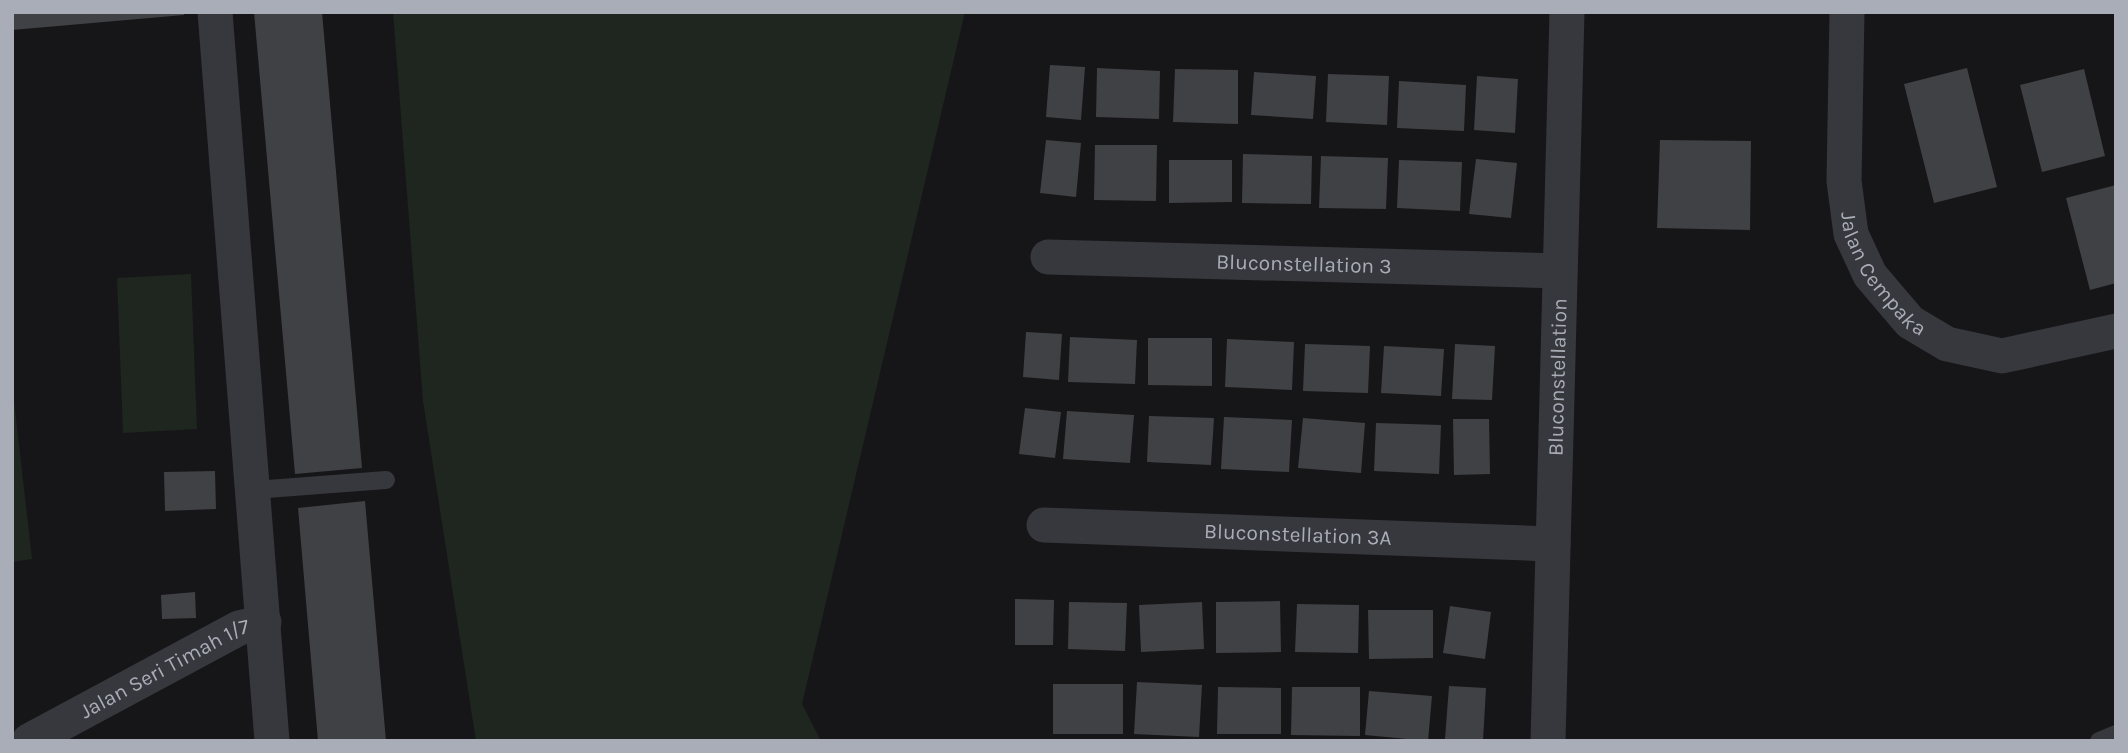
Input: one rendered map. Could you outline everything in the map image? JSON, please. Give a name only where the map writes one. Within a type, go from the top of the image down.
[{"type":"street","points":[[215,12],[272,741]]},
{"type":"street","name":"Bluconstellation","points":[[1548,741],[1567,12]]},
{"type":"street","name":"Jalan Cempaka","points":[[1847,12],[1844,181],[1851,234],[1870,275],[1910,322],[1947,344],[2002,356],[2116,331]]},
{"type":"street","name":"Bluconstellation 3","points":[[1048,257],[1560,271]]},
{"type":"street","name":"Bluconstellation 3A","points":[[1044,525],[1553,544]]},
{"type":"street","name":"Jalan Seri Timah 1/7","points":[[29,741],[239,628],[264,622]]},
{"type":"lane","points":[[253,489],[386,480]]},
{"type":"lane","points":[[2099,741],[2116,733]]},
{"type":"shaded area","points":[[393,12],[965,12],[802,704],[821,741],[476,741],[423,401]]},
{"type":"shaded area","points":[[191,274],[197,429],[123,433],[117,278]]},
{"type":"shaded area","points":[[12,383],[32,559],[12,562]]},
{"type":"building","points":[[12,12],[184,12],[184,15],[12,30]]},
{"type":"building","points":[[254,12],[322,12],[362,468],[295,474]]},
{"type":"building","points":[[1050,65],[1085,67],[1081,120],[1046,117]]},
{"type":"building","points":[[1097,68],[1160,71],[1159,119],[1096,117]]},
{"type":"building","points":[[1967,68],[1997,187],[1934,203],[1904,84]]},
{"type":"building","points":[[1175,69],[1238,70],[1238,124],[1173,122]]},
{"type":"building","points":[[2084,69],[2105,156],[2042,172],[2020,85]]},
{"type":"building","points":[[1254,72],[1316,76],[1313,119],[1251,115]]},
{"type":"building","points":[[1328,74],[1389,76],[1387,125],[1326,122]]},
{"type":"building","points":[[1477,76],[1518,79],[1515,133],[1474,130]]},
{"type":"building","points":[[1399,81],[1466,85],[1464,131],[1397,128]]},
{"type":"building","points":[[1046,140],[1081,143],[1076,197],[1040,193]]},
{"type":"building","points":[[1660,140],[1751,141],[1750,230],[1657,228]]},
{"type":"building","points":[[1095,145],[1157,145],[1156,201],[1094,200]]},
{"type":"building","points":[[1243,154],[1312,156],[1311,204],[1242,203]]},
{"type":"building","points":[[1321,156],[1388,158],[1386,209],[1319,208]]},
{"type":"building","points":[[1476,159],[1517,163],[1511,218],[1469,214]]},
{"type":"building","points":[[1169,160],[1232,160],[1232,202],[1169,203]]},
{"type":"building","points":[[1399,160],[1462,162],[1460,211],[1397,208]]},
{"type":"building","points":[[2116,185],[2116,283],[2090,290],[2066,198]]},
{"type":"building","points":[[1026,332],[1062,334],[1059,380],[1023,377]]},
{"type":"building","points":[[1070,337],[1137,340],[1135,384],[1068,382]]},
{"type":"building","points":[[1148,338],[1212,338],[1212,386],[1148,385]]},
{"type":"building","points":[[1227,339],[1294,342],[1292,390],[1225,387]]},
{"type":"building","points":[[1305,344],[1370,346],[1368,393],[1303,391]]},
{"type":"building","points":[[1455,344],[1495,346],[1492,400],[1452,399]]},
{"type":"building","points":[[1384,346],[1444,349],[1441,396],[1381,393]]},
{"type":"building","points":[[1025,408],[1061,412],[1055,458],[1019,454]]},
{"type":"building","points":[[1067,411],[1134,415],[1130,463],[1063,459]]},
{"type":"building","points":[[1149,416],[1214,418],[1211,465],[1147,462]]},
{"type":"building","points":[[1224,417],[1292,420],[1289,472],[1221,469]]},
{"type":"building","points":[[1303,418],[1365,423],[1361,473],[1298,468]]},
{"type":"building","points":[[1453,419],[1489,419],[1490,474],[1454,475]]},
{"type":"building","points":[[1376,423],[1441,425],[1439,474],[1374,471]]},
{"type":"building","points":[[215,471],[216,509],[165,511],[164,472]]},
{"type":"building","points":[[365,501],[386,741],[318,741],[298,508]]},
{"type":"building","points":[[195,592],[196,618],[162,619],[161,595]]},
{"type":"building","points":[[1015,599],[1054,600],[1053,645],[1015,645]]},
{"type":"building","points":[[1280,601],[1281,652],[1216,653],[1216,602]]},
{"type":"building","points":[[1069,602],[1127,603],[1125,651],[1068,649]]},
{"type":"building","points":[[1202,602],[1204,649],[1141,652],[1139,605]]},
{"type":"building","points":[[1297,604],[1359,605],[1358,653],[1295,652]]},
{"type":"building","points":[[1450,606],[1491,612],[1485,659],[1443,653]]},
{"type":"building","points":[[1368,610],[1433,610],[1433,658],[1369,659]]},
{"type":"building","points":[[1137,682],[1202,685],[1199,737],[1134,734]]},
{"type":"building","points":[[1053,684],[1123,684],[1123,734],[1053,734]]},
{"type":"building","points":[[1449,686],[1486,688],[1483,741],[1445,739]]},
{"type":"building","points":[[1218,687],[1281,688],[1281,734],[1217,734]]},
{"type":"building","points":[[1292,687],[1360,687],[1360,736],[1291,735]]},
{"type":"building","points":[[1369,691],[1432,696],[1428,741],[1365,735]]}]
